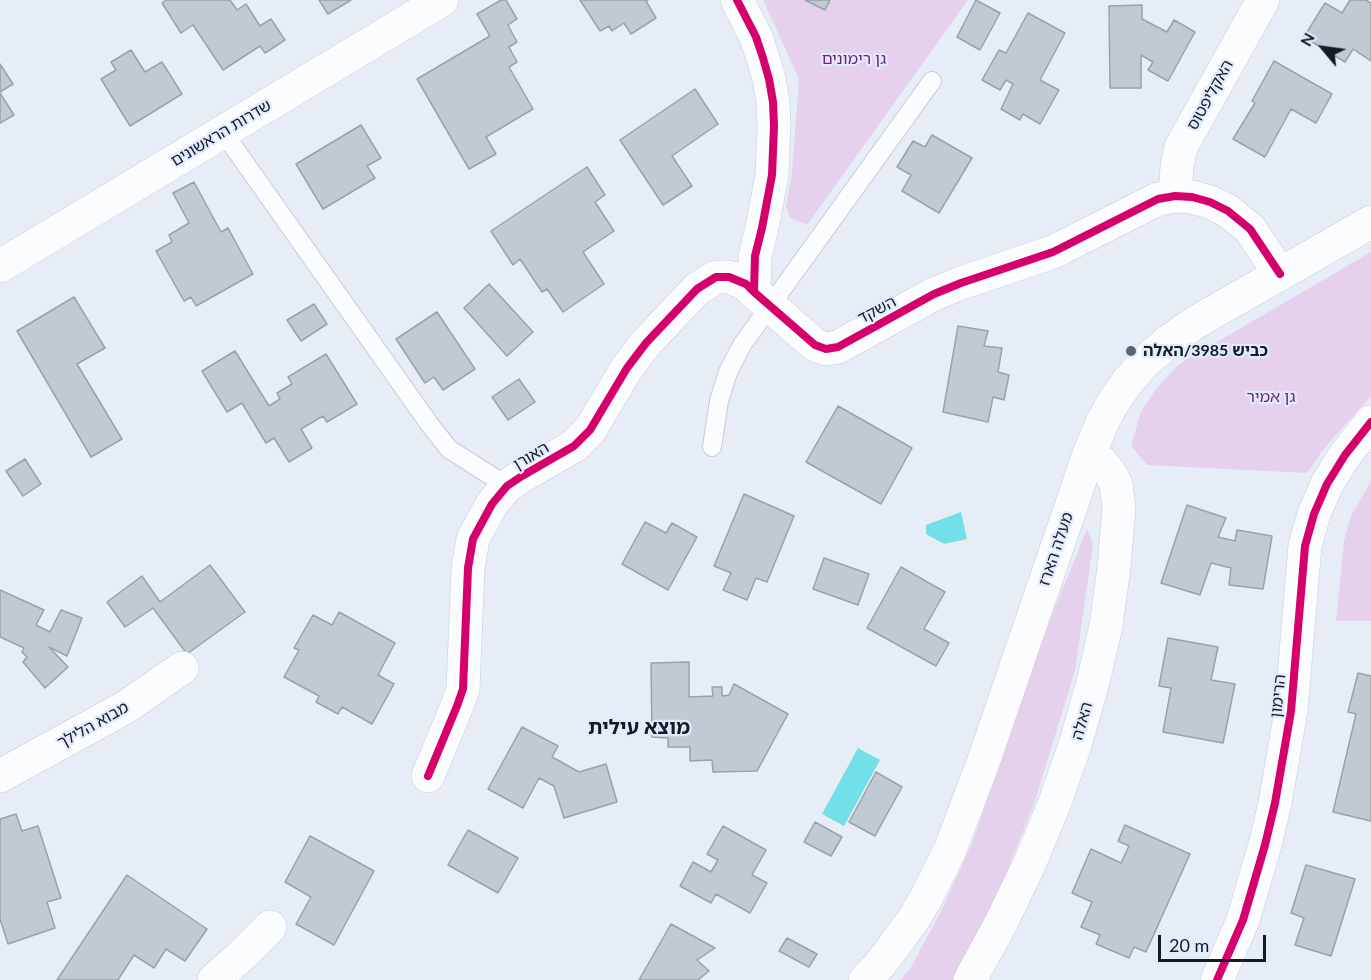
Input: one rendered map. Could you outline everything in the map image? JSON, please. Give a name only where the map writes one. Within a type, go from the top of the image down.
[{"type":"street","name":"שדרות הראשונים","points":[[0,266],[442,0]]},
{"type":"street","points":[[737,0],[756,37],[769,79],[773,102],[772,175],[755,256],[762,299]]},
{"type":"street","name":"האקליפטוס","points":[[1175,196],[1181,147],[1263,0]]},
{"type":"street","name":"השקד","points":[[762,299],[816,345],[826,349],[838,347],[934,294],[1053,252],[1158,199],[1175,196],[1192,197],[1210,202],[1228,211],[1250,229],[1280,274]]},
{"type":"street","name":"מעלה הארז","points":[[865,980],[882,962],[913,920],[950,850],[984,760],[1089,454],[1102,421],[1114,401],[1146,361],[1168,341],[1196,322],[1371,222]]},
{"type":"street","name":"האורן","points":[[428,776],[463,689],[468,568],[473,539],[492,504],[507,486],[574,446],[590,430],[627,368],[646,343],[697,289],[716,278],[729,277],[746,284],[762,299]]},
{"type":"street","name":"הרימון","points":[[1217,980],[1243,920],[1275,804],[1292,711],[1305,546],[1311,524],[1327,484],[1345,455],[1371,422]]},
{"type":"street","name":"האלה","points":[[970,980],[1005,915],[1054,805],[1075,746],[1106,626],[1114,567],[1119,508],[1118,491],[1110,472],[1089,454]]},
{"type":"street","name":"מבוא הלילך","points":[[0,776],[126,707],[182,668]]},
{"type":"street","points":[[214,980],[270,927]]},
{"type":"lane","points":[[712,447],[718,401],[734,358],[750,332],[762,299],[932,81]]},
{"type":"lane","points":[[223,132],[449,449],[507,486]]},
{"type":"green space","name":"גן רימונים","points":[[763,0],[968,0],[807,225],[790,218],[786,207],[792,173],[799,79]]},
{"type":"green space","name":"גן אמיר","points":[[1371,252],[1371,396],[1327,445],[1307,473],[1147,465],[1131,446],[1141,411],[1156,389],[1179,364]]},
{"type":"green space","points":[[1371,481],[1371,621],[1336,621],[1344,541],[1351,516]]},
{"type":"green space","points":[[1087,529],[1093,544],[1075,671],[1033,807],[988,917],[954,980],[900,980],[910,969],[940,913],[972,844],[1039,647]]},
{"type":"water","points":[[961,512],[967,539],[944,544],[926,534],[926,525]]},
{"type":"water","points":[[858,748],[880,760],[844,826],[822,814]]},
{"type":"building","points":[[166,0],[230,0],[237,10],[246,4],[260,26],[271,19],[285,40],[265,53],[260,46],[223,70],[193,25],[181,33],[162,3]]},
{"type":"building","points":[[319,0],[351,0],[328,14]]},
{"type":"building","points":[[501,0],[506,0],[517,19],[508,25],[517,42],[509,47],[517,62],[509,67],[533,109],[486,137],[496,154],[469,169],[417,79],[490,36],[477,14]]},
{"type":"building","points":[[580,0],[648,0],[646,1],[656,18],[631,34],[624,23],[612,31],[609,26],[600,31]]},
{"type":"building","points":[[805,0],[830,0],[825,10]]},
{"type":"building","points":[[976,0],[1000,13],[980,50],[957,37]]},
{"type":"building","points":[[1350,0],[1366,0],[1371,3],[1371,61],[1353,49],[1345,62],[1304,37],[1325,3],[1342,13]]},
{"type":"building","points":[[1142,5],[1142,19],[1167,32],[1174,20],[1195,32],[1168,81],[1148,70],[1153,62],[1141,55],[1141,88],[1110,88],[1109,6]]},
{"type":"building","points":[[1028,13],[1065,33],[1040,80],[1059,90],[1040,124],[1023,114],[1020,120],[1001,109],[1013,84],[1006,80],[1000,90],[982,80],[999,50],[1006,53]]},
{"type":"building","points":[[131,50],[145,72],[162,62],[182,94],[130,126],[101,79],[116,70],[111,62]]},
{"type":"building","points":[[1274,61],[1332,94],[1316,123],[1291,109],[1265,157],[1233,139],[1255,103],[1252,101]]},
{"type":"building","points":[[0,64],[13,84],[0,92]]},
{"type":"building","points":[[695,89],[718,124],[672,156],[692,186],[663,205],[620,140]]},
{"type":"building","points":[[0,93],[14,115],[0,123]]},
{"type":"building","points":[[361,125],[381,158],[367,166],[375,178],[323,209],[296,164]]},
{"type":"building","points":[[932,135],[972,158],[939,213],[902,191],[911,175],[897,167],[913,141],[925,147]]},
{"type":"building","points":[[587,167],[605,195],[595,202],[614,231],[583,252],[604,284],[563,312],[547,289],[542,292],[520,259],[513,265],[491,231]]},
{"type":"building","points":[[194,182],[221,232],[228,228],[253,274],[196,306],[191,297],[184,301],[156,251],[172,242],[169,235],[189,223],[173,193]]},
{"type":"building","points":[[489,284],[533,332],[507,356],[464,308]]},
{"type":"building","points":[[74,297],[105,348],[77,364],[122,439],[91,457],[17,331]]},
{"type":"building","points":[[314,304],[327,324],[301,341],[287,320]]},
{"type":"building","points":[[437,312],[475,369],[443,390],[434,377],[425,383],[396,339]]},
{"type":"building","points":[[958,326],[988,331],[984,346],[1002,348],[998,372],[1009,375],[1004,400],[993,397],[988,422],[943,412]]},
{"type":"building","points":[[235,351],[269,406],[280,399],[277,393],[292,384],[288,377],[326,354],[357,404],[327,422],[323,416],[301,429],[312,448],[289,462],[274,438],[266,443],[242,403],[227,412],[202,371]]},
{"type":"building","points":[[519,379],[535,402],[508,420],[492,397]]},
{"type":"building","points":[[838,406],[912,448],[881,504],[806,462]]},
{"type":"building","points":[[25,459],[41,484],[23,496],[6,471]]},
{"type":"building","points":[[744,494],[794,516],[767,582],[756,578],[747,600],[723,590],[731,573],[714,566]]},
{"type":"building","points":[[1187,505],[1226,518],[1218,537],[1235,541],[1237,530],[1272,536],[1263,589],[1229,585],[1231,568],[1211,563],[1200,595],[1161,583]]},
{"type":"building","points":[[645,522],[666,533],[672,523],[697,537],[668,590],[622,564]]},
{"type":"building","points":[[824,558],[869,574],[858,605],[813,589]]},
{"type":"building","points":[[210,565],[245,612],[187,654],[153,608],[125,627],[107,602],[142,576],[160,602]]},
{"type":"building","points":[[901,567],[945,592],[924,629],[949,643],[936,666],[867,628]]},
{"type":"building","points":[[0,590],[44,610],[36,625],[50,632],[61,610],[82,618],[67,656],[49,647],[68,667],[45,688],[23,662],[27,657],[22,652],[24,648],[0,637]]},
{"type":"building","points":[[339,612],[395,643],[378,675],[394,684],[372,724],[342,707],[338,714],[316,702],[319,696],[284,677],[299,650],[294,648],[313,615],[332,625]]},
{"type":"building","points":[[1168,638],[1218,647],[1211,680],[1235,684],[1223,743],[1163,732],[1171,688],[1159,686]]},
{"type":"building","points":[[689,662],[689,697],[713,696],[712,687],[722,687],[722,696],[729,695],[734,684],[788,714],[757,771],[713,772],[712,760],[690,761],[690,747],[668,747],[668,738],[652,737],[651,663]]},
{"type":"building","points":[[1358,673],[1371,676],[1371,821],[1333,812],[1356,714],[1348,712]]},
{"type":"building","points":[[522,727],[558,746],[552,757],[579,772],[606,764],[617,802],[564,818],[554,786],[539,778],[523,808],[488,789]]},
{"type":"building","points":[[876,772],[902,787],[875,836],[849,822]]},
{"type":"building","points":[[16,814],[22,831],[38,826],[61,898],[47,902],[55,928],[8,944],[0,919],[0,819]]},
{"type":"building","points":[[815,822],[842,837],[831,856],[804,842]]},
{"type":"building","points":[[1125,825],[1190,854],[1146,952],[1134,947],[1129,958],[1096,944],[1100,935],[1081,927],[1092,902],[1072,893],[1091,849],[1121,863],[1129,846],[1118,841]]},
{"type":"building","points":[[723,826],[766,850],[752,875],[767,883],[750,913],[716,894],[711,903],[680,886],[693,862],[711,872],[718,860],[707,854]]},
{"type":"building","points":[[468,830],[518,858],[498,893],[448,865]]},
{"type":"building","points":[[310,836],[374,871],[334,945],[296,924],[311,897],[285,882]]},
{"type":"building","points":[[1306,865],[1355,879],[1331,956],[1295,945],[1304,918],[1291,913]]},
{"type":"building","points":[[127,875],[207,929],[185,961],[166,949],[154,968],[134,955],[118,980],[57,980]]},
{"type":"building","points":[[671,924],[715,948],[697,960],[709,971],[698,980],[639,980]]},
{"type":"building","points":[[787,938],[817,954],[809,967],[779,951]]},
{"type":"cycle path","points":[[737,0],[756,37],[769,79],[773,102],[772,175],[755,256],[754,292],[815,345],[826,349],[838,347],[934,294],[1053,252],[1158,199],[1175,196],[1192,197],[1210,202],[1228,211],[1250,229],[1280,274]]},
{"type":"cycle path","points":[[428,776],[463,689],[468,568],[473,539],[492,504],[507,486],[574,446],[590,430],[627,368],[646,343],[697,289],[716,277],[729,277],[746,284],[754,292]]},
{"type":"cycle path","points":[[1217,980],[1243,920],[1275,803],[1291,711],[1305,546],[1314,514],[1327,484],[1345,455],[1371,422]]},
{"type":"place","name":"כביש 3985/האלה","points":[[1131,351]]},
{"type":"district","name":"מוצא עילית","points":[[639,728]]}]
